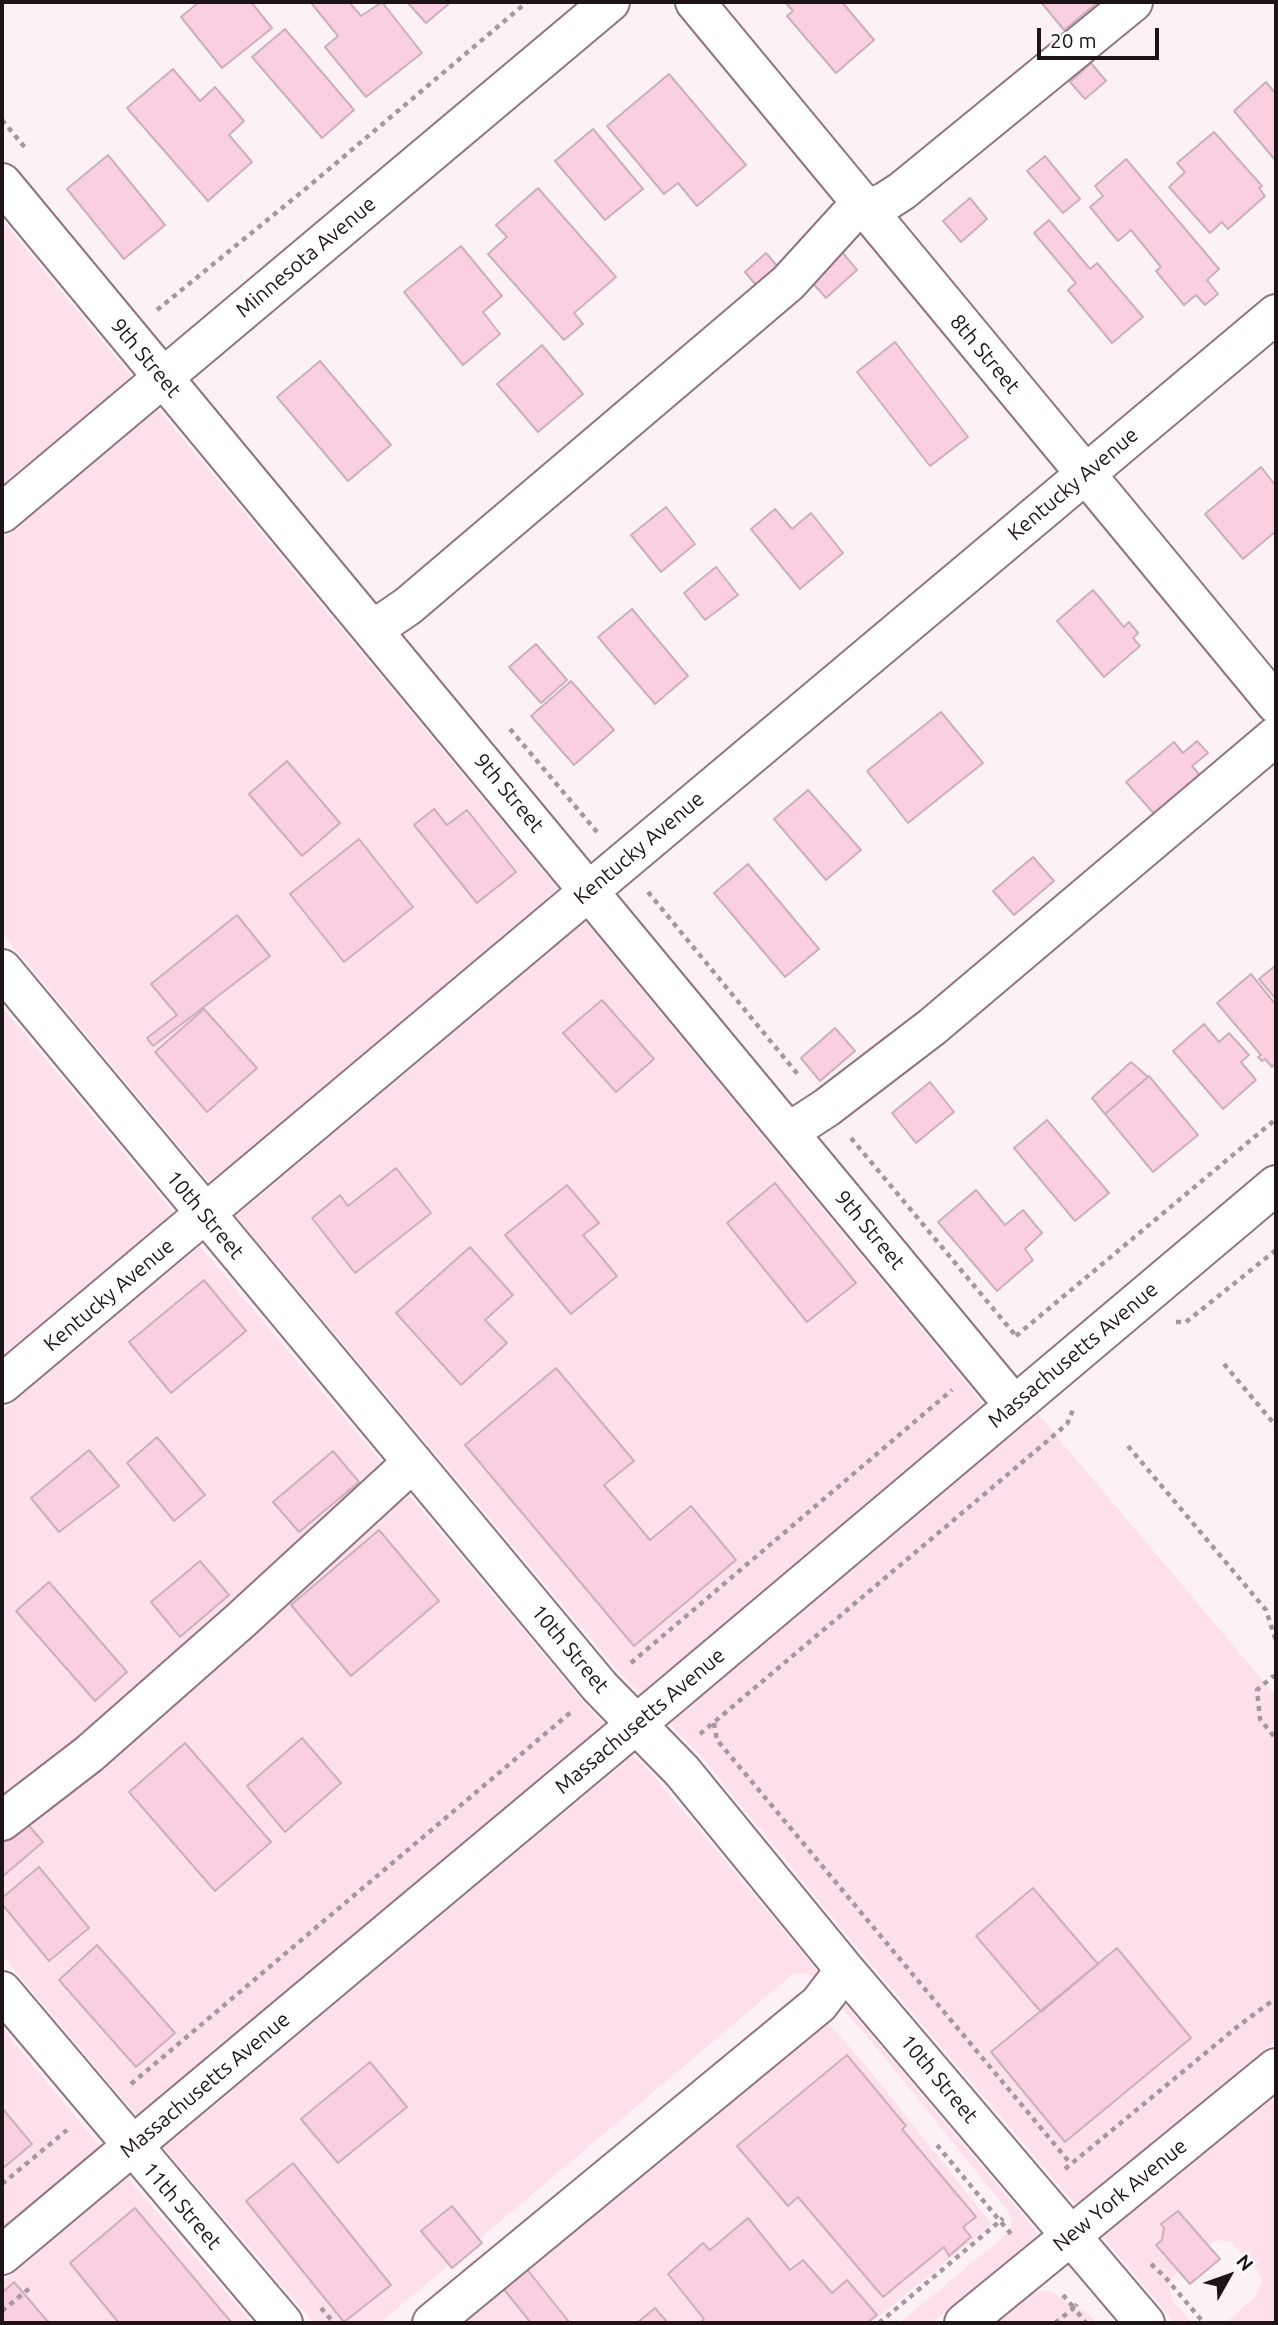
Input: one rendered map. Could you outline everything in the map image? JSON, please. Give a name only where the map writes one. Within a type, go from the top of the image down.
[{"type":"street","name":"Minnesota Avenue","points":[[2,513],[610,2]]},
{"type":"street","name":"8th Street","points":[[695,2],[1276,704]]},
{"type":"street","points":[[373,631],[408,606],[788,283],[849,216],[886,202],[902,191],[1133,2]]},
{"type":"street","name":"9th Street","points":[[2,183],[1014,1405]]},
{"type":"street","name":"Kentucky Avenue","points":[[2,1384],[1276,314]]},
{"type":"street","points":[[789,1132],[826,1108],[932,1027],[1276,736]]},
{"type":"street","name":"10th Street","points":[[2,969],[600,1687],[682,1770],[845,1970],[1144,2323]]},
{"type":"street","name":"Massachusetts Avenue","points":[[2,2255],[1276,1185]]},
{"type":"street","points":[[2,1821],[89,1754],[240,1621],[413,1462]]},
{"type":"street","points":[[432,2323],[819,2004],[845,1970]]},
{"type":"street","name":"11th Street","points":[[2,1991],[131,2147],[283,2323]]},
{"type":"street","name":"New York Avenue","points":[[964,2323],[1276,2068]]},
{"type":"path","points":[[158,309],[527,2]]},
{"type":"path","points":[[1010,1341],[1276,1119]]},
{"type":"path","points":[[1173,1322],[1186,1322],[1276,1250]]},
{"type":"path","points":[[1224,1364],[1276,1426]]},
{"type":"path","points":[[631,1663],[961,1383]]},
{"type":"path","points":[[706,1728],[1067,1424],[1075,1405]]},
{"type":"path","points":[[1128,1446],[1266,1609],[1276,1642]]},
{"type":"path","points":[[1276,1676],[1256,1690],[1259,1719],[1276,1739]]},
{"type":"path","points":[[2,2184],[71,2126],[128,2086],[572,1712]]},
{"type":"path","points":[[714,1723],[717,1740],[1071,2164]]},
{"type":"path","points":[[879,2323],[1000,2221]]},
{"type":"path","points":[[1146,2259],[1204,2323]]},
{"type":"path","points":[[2,2311],[33,2286]]},
{"type":"path","points":[[1055,2323],[1074,2308],[1086,2323]]},
{"type":"shaded area","points":[[2,220],[132,377],[2,485]]},
{"type":"shaded area","points":[[158,409],[558,889],[210,1183],[2,933],[2,540]]},
{"type":"shaded area","points":[[585,921],[983,1404],[640,1694],[236,1216]]},
{"type":"shaded area","points":[[2,1007],[174,1213],[2,1357]]},
{"type":"shaded area","points":[[200,1246],[604,1724],[136,2115],[2,1955],[2,1411]]},
{"type":"shaded area","points":[[1037,1413],[1276,1696],[1276,2040],[1076,2205],[863,1955],[700,1755],[669,1724]]},
{"type":"shaded area","points":[[633,1755],[653,1775],[1039,2235],[932,2323],[899,2323],[1008,2233],[1012,2221],[1008,2211],[877,2048],[815,1978],[805,1973],[793,1974],[380,2323],[314,2323],[163,2147]]},
{"type":"shaded area","points":[[800,1991],[862,2061],[992,2224],[871,2323],[406,2323]]},
{"type":"shaded area","points":[[2,2028],[100,2146],[2,2228]]},
{"type":"shaded area","points":[[1276,2094],[1276,2323],[1225,2323],[1254,2298],[1262,2282],[1258,2271],[1231,2242],[1219,2240],[1208,2245],[1176,2273],[1169,2284],[1172,2300],[1192,2323],[1175,2323],[1103,2237]]},
{"type":"shaded area","points":[[127,2177],[252,2323],[2,2323],[2,2282]]},
{"type":"shaded area","points":[[1049,2291],[1089,2314],[1096,2323],[992,2323],[1030,2292]]},
{"type":"building","points":[[199,2],[251,2],[272,28],[222,68],[181,17]]},
{"type":"building","points":[[349,2],[361,16],[382,2],[422,53],[366,97],[325,47],[338,36],[312,4]]},
{"type":"building","points":[[407,2],[451,2],[426,23]]},
{"type":"building","points":[[785,2],[842,2],[874,40],[836,73],[787,16],[793,11]]},
{"type":"building","points":[[1041,2],[1098,2],[1064,30]]},
{"type":"building","points":[[285,29],[354,110],[322,138],[252,57]]},
{"type":"building","points":[[1091,63],[1106,81],[1085,99],[1070,82]]},
{"type":"building","points":[[173,69],[200,101],[215,87],[244,121],[229,135],[252,162],[208,201],[127,108]]},
{"type":"building","points":[[669,74],[746,165],[697,206],[678,183],[664,194],[607,126]]},
{"type":"building","points":[[1266,82],[1276,94],[1276,161],[1234,111]]},
{"type":"building","points":[[593,129],[643,189],[605,220],[555,161]]},
{"type":"building","points":[[1214,132],[1262,186],[1259,188],[1265,196],[1228,229],[1222,222],[1210,233],[1169,187],[1185,172],[1177,163]]},
{"type":"building","points":[[108,155],[165,225],[124,259],[67,189]]},
{"type":"building","points":[[1045,156],[1080,199],[1063,213],[1027,171]]},
{"type":"building","points":[[1126,159],[1219,269],[1207,280],[1218,294],[1205,305],[1196,295],[1184,305],[1156,271],[1161,267],[1131,230],[1118,241],[1090,207],[1103,196],[1095,186]]},
{"type":"building","points":[[538,188],[616,277],[574,313],[583,324],[564,340],[488,254],[507,237],[496,225]]},
{"type":"building","points":[[970,198],[987,219],[961,242],[943,221]]},
{"type":"building","points":[[1049,220],[1090,269],[1097,263],[1143,317],[1112,343],[1068,290],[1076,283],[1034,233]]},
{"type":"building","points":[[461,246],[502,296],[483,312],[500,334],[463,365],[404,292]]},
{"type":"building","points":[[842,252],[857,270],[826,298],[810,280]]},
{"type":"building","points":[[766,253],[783,273],[761,291],[745,272]]},
{"type":"building","points":[[895,342],[968,437],[930,466],[857,372]]},
{"type":"building","points":[[542,345],[583,394],[538,432],[497,384]]},
{"type":"building","points":[[320,361],[391,445],[348,481],[277,397]]},
{"type":"building","points":[[1261,467],[1276,486],[1276,531],[1243,559],[1205,514]]},
{"type":"building","points":[[666,507],[695,544],[661,572],[631,535]]},
{"type":"building","points":[[775,509],[792,529],[811,513],[843,553],[800,589],[751,529]]},
{"type":"building","points":[[716,567],[738,595],[705,620],[684,593]]},
{"type":"building","points":[[1093,590],[1124,627],[1129,622],[1138,633],[1133,638],[1140,646],[1104,677],[1057,621]]},
{"type":"building","points":[[632,609],[688,676],[655,704],[598,637]]},
{"type":"building","points":[[536,644],[567,680],[541,703],[509,667]]},
{"type":"building","points":[[571,681],[614,730],[574,765],[531,716]]},
{"type":"building","points":[[941,712],[983,763],[908,823],[867,771]]},
{"type":"building","points":[[1197,741],[1208,753],[1192,766],[1209,786],[1163,824],[1126,782],[1174,742],[1183,753]]},
{"type":"building","points":[[287,761],[340,823],[302,856],[249,794]]},
{"type":"building","points":[[808,790],[861,850],[826,880],[774,819]]},
{"type":"building","points":[[434,809],[447,825],[467,810],[516,872],[477,903],[414,825]]},
{"type":"building","points":[[359,839],[413,907],[344,962],[290,894]]},
{"type":"building","points":[[1033,857],[1054,881],[1014,915],[993,891]]},
{"type":"building","points":[[748,864],[819,949],[785,977],[714,893]]},
{"type":"building","points":[[237,915],[270,956],[153,1046],[147,1038],[177,1015],[151,984]]},
{"type":"building","points":[[1276,965],[1276,999],[1259,979]]},
{"type":"building","points":[[1251,974],[1276,1005],[1276,1067],[1258,1057],[1261,1055],[1217,1003]]},
{"type":"building","points":[[602,1000],[654,1059],[616,1092],[563,1033]]},
{"type":"building","points":[[204,1009],[257,1068],[207,1112],[155,1052]]},
{"type":"building","points":[[1204,1024],[1219,1042],[1229,1033],[1249,1055],[1241,1062],[1256,1080],[1223,1109],[1173,1051]]},
{"type":"building","points":[[835,1028],[855,1051],[820,1081],[801,1058]]},
{"type":"building","points":[[1131,1062],[1148,1077],[1105,1114],[1092,1098]]},
{"type":"building","points":[[1149,1076],[1198,1135],[1153,1172],[1105,1114]]},
{"type":"building","points":[[930,1082],[954,1112],[916,1143],[892,1113]]},
{"type":"building","points":[[1047,1120],[1109,1193],[1075,1221],[1014,1148]]},
{"type":"building","points":[[396,1168],[431,1213],[355,1273],[312,1218],[340,1195],[348,1206]]},
{"type":"building","points":[[775,1183],[856,1283],[807,1322],[727,1223]]},
{"type":"building","points":[[567,1185],[599,1223],[583,1235],[617,1276],[571,1314],[505,1235]]},
{"type":"building","points":[[976,1190],[1005,1225],[1023,1210],[1042,1233],[1025,1249],[1033,1260],[997,1291],[938,1222]]},
{"type":"building","points":[[470,1247],[513,1295],[485,1320],[507,1343],[461,1385],[396,1313]]},
{"type":"building","points":[[204,1280],[246,1331],[171,1393],[129,1342]]},
{"type":"building","points":[[556,1368],[634,1461],[604,1485],[650,1540],[691,1506],[736,1560],[634,1646],[465,1445]]},
{"type":"building","points":[[157,1437],[205,1495],[174,1521],[127,1463]]},
{"type":"building","points":[[89,1450],[119,1486],[59,1532],[31,1498]]},
{"type":"building","points":[[333,1451],[359,1482],[299,1532],[273,1502]]},
{"type":"building","points":[[379,1530],[439,1601],[351,1676],[291,1605]]},
{"type":"building","points":[[200,1561],[229,1595],[180,1637],[151,1602]]},
{"type":"building","points":[[49,1582],[127,1672],[95,1701],[16,1611]]},
{"type":"building","points":[[302,1738],[341,1783],[285,1832],[247,1786]]},
{"type":"building","points":[[185,1743],[271,1842],[215,1891],[129,1792]]},
{"type":"building","points":[[24,1820],[43,1842],[2,1877],[2,1839]]},
{"type":"building","points":[[39,1867],[89,1928],[49,1961],[2,1904],[2,1898]]},
{"type":"building","points":[[1033,1888],[1098,1964],[1041,2012],[976,1936]]},
{"type":"building","points":[[97,1945],[175,2033],[136,2067],[59,1980]]},
{"type":"building","points":[[1117,1948],[1191,2038],[1065,2142],[991,2052]]},
{"type":"building","points":[[847,2055],[906,2126],[902,2129],[976,2217],[963,2227],[971,2237],[949,2256],[944,2247],[883,2297],[798,2197],[788,2206],[737,2146]]},
{"type":"building","points":[[370,2062],[407,2107],[338,2163],[301,2119]]},
{"type":"building","points":[[2,2108],[32,2144],[2,2169]]},
{"type":"building","points":[[293,2163],[391,2285],[344,2322],[246,2201]]},
{"type":"building","points":[[452,2206],[482,2243],[452,2268],[421,2231]]},
{"type":"building","points":[[135,2208],[230,2323],[119,2323],[70,2263]]},
{"type":"building","points":[[1178,2211],[1220,2259],[1190,2284],[1156,2245],[1162,2240],[1164,2228],[1161,2224]]},
{"type":"building","points":[[748,2218],[790,2270],[803,2260],[832,2293],[847,2280],[877,2315],[867,2323],[699,2323],[704,2319],[668,2274],[703,2243],[710,2250]]},
{"type":"building","points":[[526,2268],[570,2323],[531,2323],[502,2287]]},
{"type":"building","points":[[14,2282],[49,2323],[2,2323],[2,2293]]},
{"type":"building","points":[[655,2308],[668,2323],[637,2323]]}]
